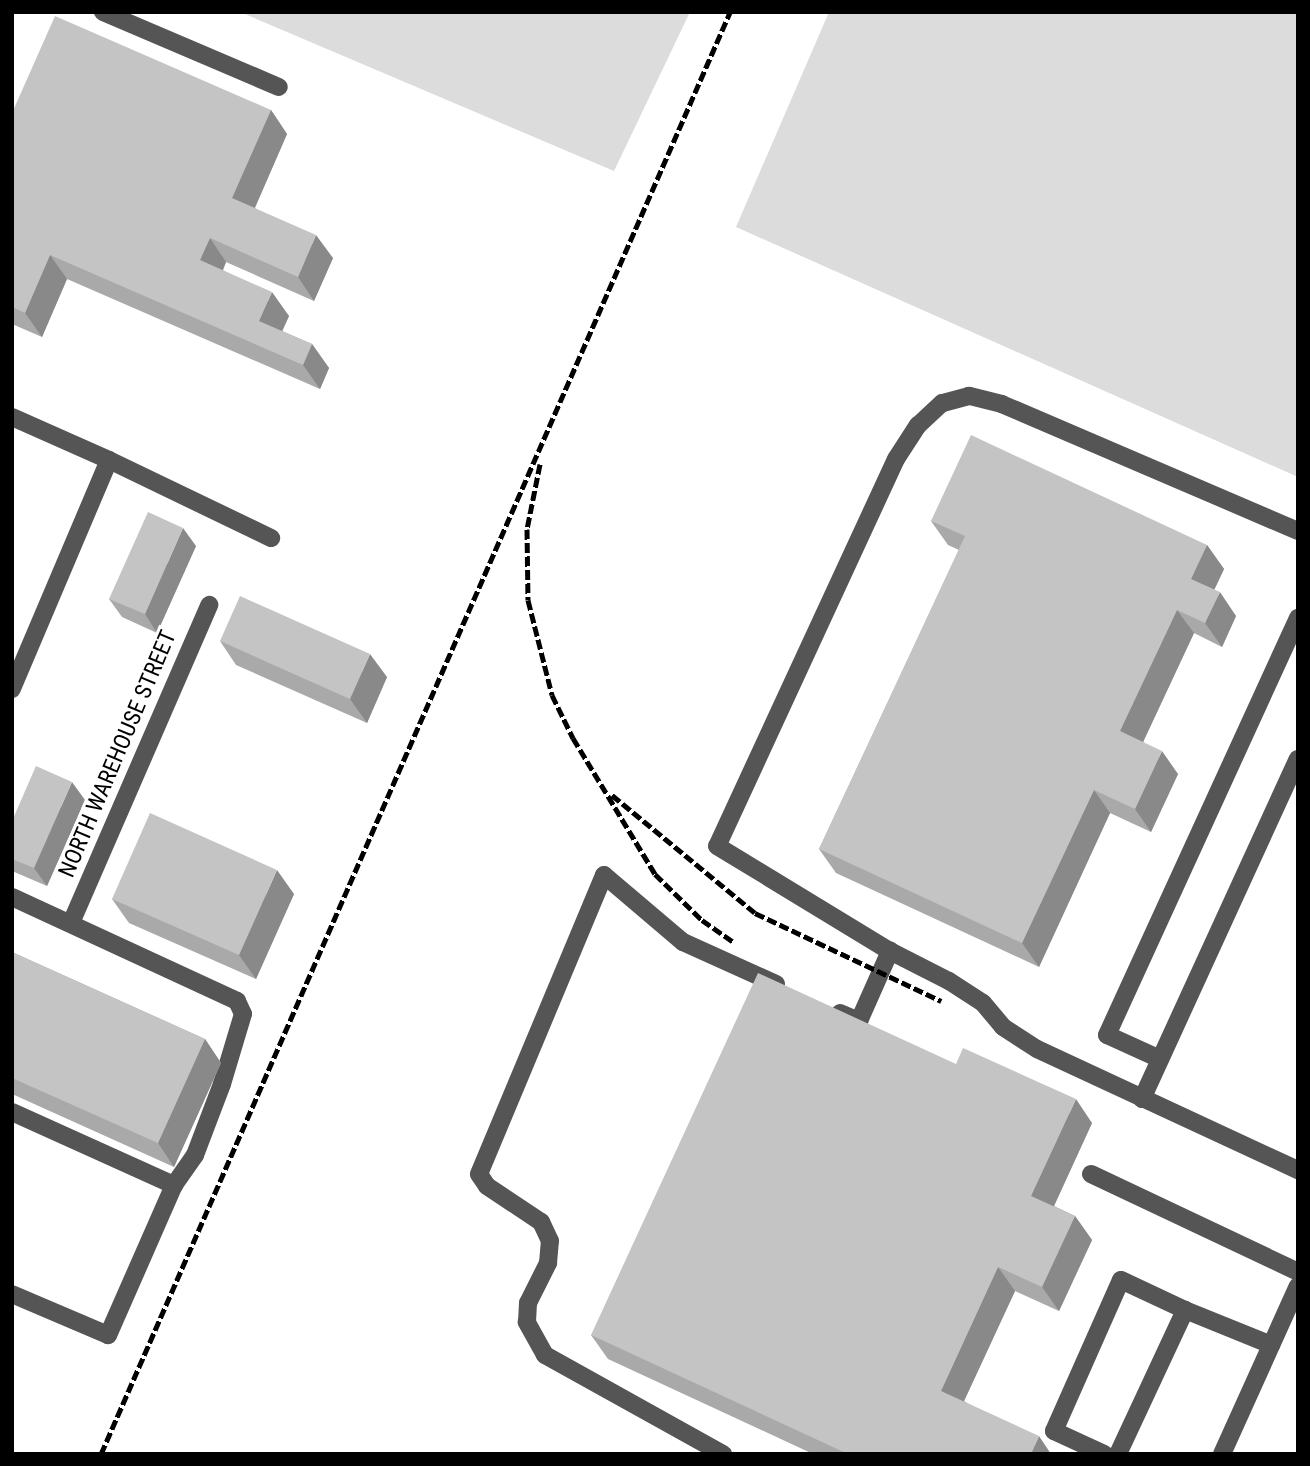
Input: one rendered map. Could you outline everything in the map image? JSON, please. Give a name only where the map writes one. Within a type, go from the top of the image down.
[{"type":"street","points":[[103,12],[279,87]]},
{"type":"street","points":[[1298,531],[1002,404],[969,396],[942,403],[918,425],[896,459],[717,846],[890,951],[983,1003],[1003,1027],[1037,1049],[1298,1170]]},
{"type":"street","points":[[12,417],[271,538]]},
{"type":"street","points":[[12,689],[109,460]]},
{"type":"street","name":"NORTH WAREHOUSE STREET","points":[[71,923],[209,604]]},
{"type":"street","points":[[1160,1059],[1107,1035],[1298,618]]},
{"type":"street","points":[[1142,1099],[1298,759]]},
{"type":"street","points":[[723,1454],[545,1355],[527,1322],[528,1303],[548,1263],[550,1241],[541,1222],[487,1186],[479,1174],[604,875],[683,942],[796,993]]},
{"type":"street","points":[[12,897],[237,1001],[243,1014],[195,1154],[174,1185],[108,1335],[12,1294]]},
{"type":"street","points":[[821,1004],[859,1021],[890,951]]},
{"type":"street","points":[[12,1112],[174,1185]]},
{"type":"street","points":[[1091,1174],[1298,1272]]},
{"type":"street","points":[[1104,1454],[1054,1431],[1121,1280],[1271,1345]]},
{"type":"street","points":[[1222,1454],[1298,1286]]},
{"type":"street","points":[[1118,1454],[1185,1310]]},
{"type":"shaded area","points":[[240,12],[690,12],[614,171]]},
{"type":"shaded area","points":[[829,12],[1298,12],[1298,477],[736,227]]},
{"type":"building","points":[[55,16],[271,110],[232,198],[316,235],[298,277],[210,238],[200,260],[272,292],[259,321],[312,344],[303,365],[50,255],[25,313],[12,307],[12,113]]},
{"type":"building","points":[[971,435],[1207,545],[1191,579],[1220,592],[1205,623],[1177,610],[1120,731],[1162,751],[1135,809],[1094,790],[1022,943],[819,849],[965,536],[931,521]]},
{"type":"building","points":[[148,512],[183,528],[145,614],[109,599]]},
{"type":"building","points":[[240,596],[370,654],[350,699],[220,641]]},
{"type":"building","points":[[36,766],[72,782],[34,868],[12,859],[12,821]]},
{"type":"building","points":[[150,813],[277,870],[239,955],[112,899]]},
{"type":"building","points":[[12,952],[205,1039],[158,1143],[12,1078]]},
{"type":"building","points":[[758,973],[956,1064],[963,1048],[1076,1099],[1031,1196],[1075,1216],[1042,1287],[998,1267],[941,1391],[1039,1436],[1031,1454],[848,1454],[591,1335]]},
{"type":"railway","points":[[101,1454],[730,12]]},
{"type":"railway","points":[[540,464],[527,529],[528,600],[552,695],[573,738],[655,874],[702,920],[733,942]]},
{"type":"railway","points":[[612,795],[755,913],[941,1001]]}]
